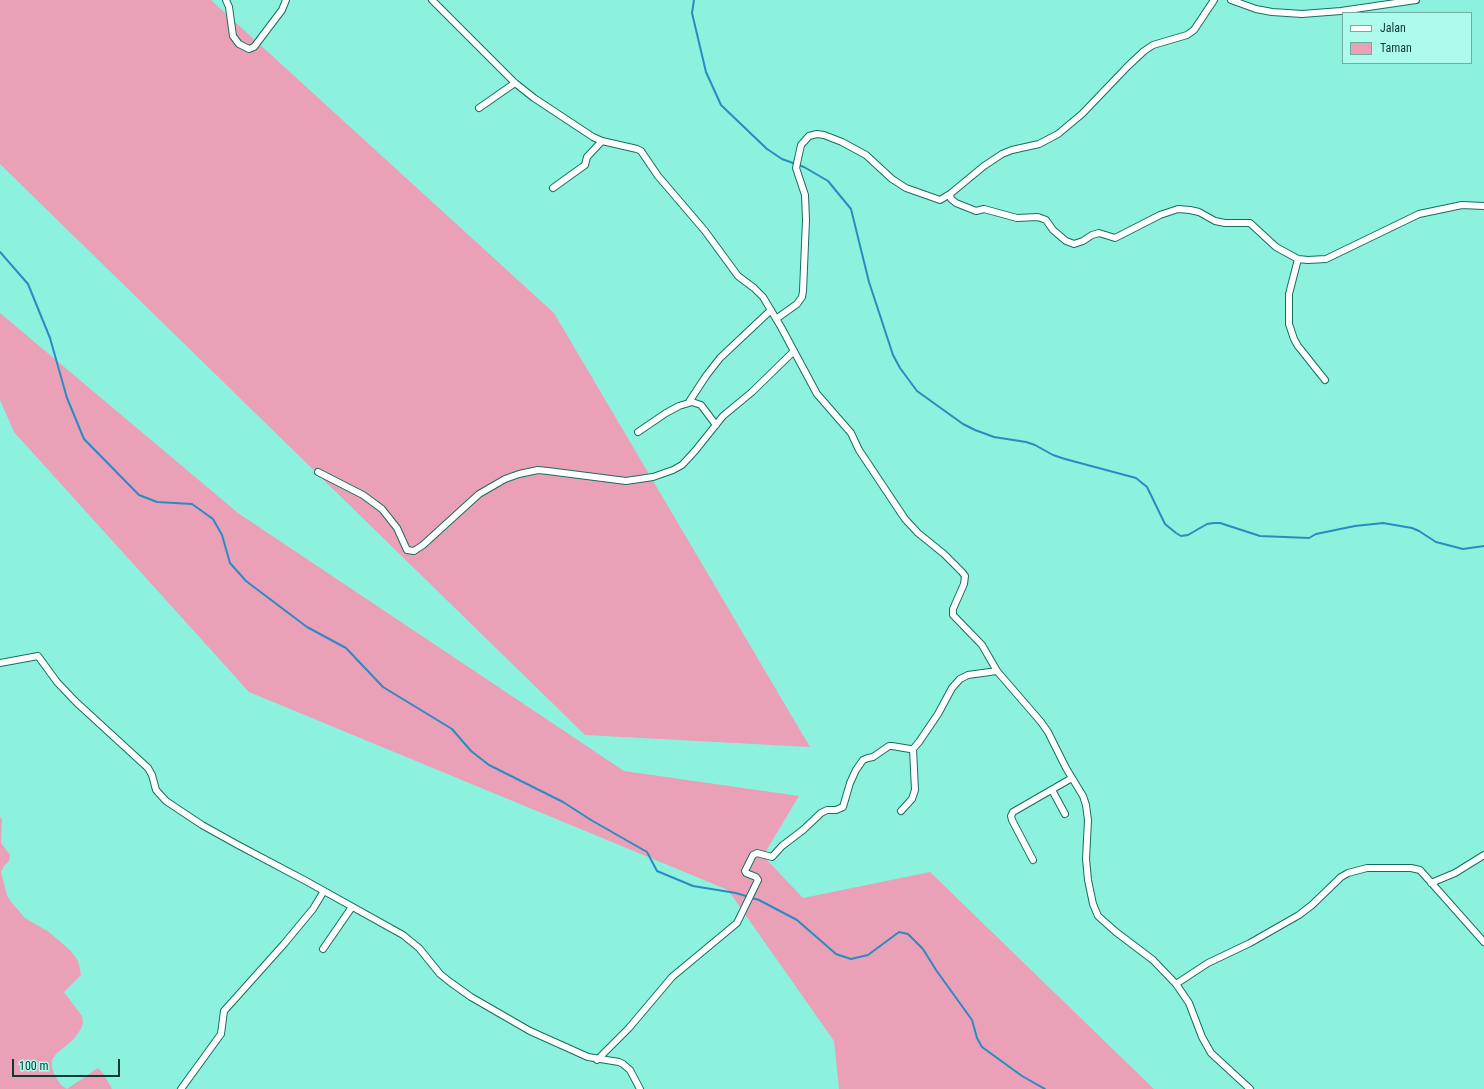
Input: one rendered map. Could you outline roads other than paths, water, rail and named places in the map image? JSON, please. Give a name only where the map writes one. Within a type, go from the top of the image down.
[{"type":"street","points":[[226,0],[233,36],[239,44],[249,49],[254,47],[282,10],[286,0]]},
{"type":"street","points":[[432,0],[515,83],[558,115],[602,141],[631,147],[641,151],[658,176],[705,231],[738,276],[760,292],[817,394],[851,433],[859,450],[905,519],[918,532],[953,561],[962,572],[964,576],[964,584],[953,608],[953,615],[982,645],[997,671],[1041,722],[1083,796],[1088,820],[1086,868],[1090,895],[1096,912],[1110,928],[1153,960],[1176,984],[1189,1003],[1202,1037],[1211,1053],[1250,1089]]},
{"type":"street","points":[[776,319],[797,304],[802,297],[806,220],[805,195],[796,165],[801,145],[813,134],[824,134],[842,142],[866,155],[892,179],[906,188],[940,200],[1002,154],[1012,150],[1033,146],[1058,134],[1082,114],[1128,66],[1144,52],[1159,43],[1187,35],[1194,30],[1214,0]]},
{"type":"street","points":[[1231,0],[1256,9],[1272,12],[1302,14],[1341,11],[1416,0]]},
{"type":"street","points":[[480,108],[515,83]]},
{"type":"street","points":[[553,188],[585,165],[587,157],[602,141]]},
{"type":"street","points":[[950,194],[956,203],[976,211],[984,209],[1016,218],[1034,216],[1042,218],[1046,220],[1053,230],[1074,244],[1099,233],[1115,238],[1160,215],[1178,209],[1199,212],[1215,221],[1225,223],[1250,222],[1276,248],[1298,259],[1320,260],[1326,259],[1419,214],[1462,205],[1484,206]]},
{"type":"street","points":[[1298,259],[1289,294],[1288,324],[1298,346],[1325,380]]},
{"type":"street","points":[[689,402],[720,358],[771,310]]},
{"type":"street","points":[[318,472],[363,495],[382,509],[398,528],[407,550],[414,551],[423,545],[479,494],[505,479],[519,474],[538,470],[626,481],[664,474],[682,465],[716,424],[752,392],[793,352]]},
{"type":"street","points":[[638,432],[666,413],[689,402],[696,402],[701,405],[716,424]]},
{"type":"street","points":[[0,663],[38,656],[76,702],[148,768],[152,775],[156,790],[166,801],[202,825],[403,935],[419,948],[440,974],[471,997],[530,1031],[597,1060],[619,1062],[623,1064],[630,1070],[640,1089]]},
{"type":"street","points":[[901,811],[912,799],[915,790],[913,749],[934,720],[952,688],[960,678],[968,675],[997,671]]},
{"type":"street","points":[[597,1060],[629,1028],[672,977],[737,922],[758,880],[756,877],[746,873],[745,871],[753,855],[757,853],[772,857],[782,846],[803,830],[821,813],[826,810],[836,810],[843,807],[850,783],[863,760],[873,757],[889,746],[913,749]]},
{"type":"street","points":[[1033,860],[1011,816],[1013,812],[1072,778]]},
{"type":"street","points":[[1052,790],[1065,814]]},
{"type":"street","points":[[1431,883],[1455,873],[1484,855]]},
{"type":"street","points":[[1176,984],[1208,963],[1250,943],[1299,915],[1341,878],[1354,871],[1367,868],[1383,867],[1416,869],[1423,873],[1484,942]]},
{"type":"street","points":[[181,1089],[221,1034],[224,1011],[284,944],[313,909],[324,891]]},
{"type":"street","points":[[322,949],[352,907]]},
{"type":"waterway","points":[[694,0],[692,13],[706,72],[721,105],[767,149],[782,159],[804,167],[828,181],[851,209],[869,282],[893,355],[900,368],[917,391],[963,424],[994,437],[1026,442],[1065,459],[1136,478],[1147,487],[1165,524],[1181,536],[1188,535],[1207,524],[1214,523],[1220,523],[1260,536],[1309,538],[1316,534],[1355,526],[1383,523],[1412,528],[1436,542],[1463,549],[1484,546]]},
{"type":"waterway","points":[[0,252],[28,284],[50,338],[67,398],[84,439],[139,495],[157,502],[192,504],[213,519],[222,535],[230,563],[246,581],[307,627],[346,648],[383,687],[452,729],[471,751],[489,765],[563,802],[647,852],[657,871],[693,886],[736,893],[759,900],[797,920],[836,954],[851,959],[868,955],[899,932],[908,934],[923,949],[936,970],[972,1020],[977,1038],[982,1047],[1022,1076],[1045,1089]]}]
